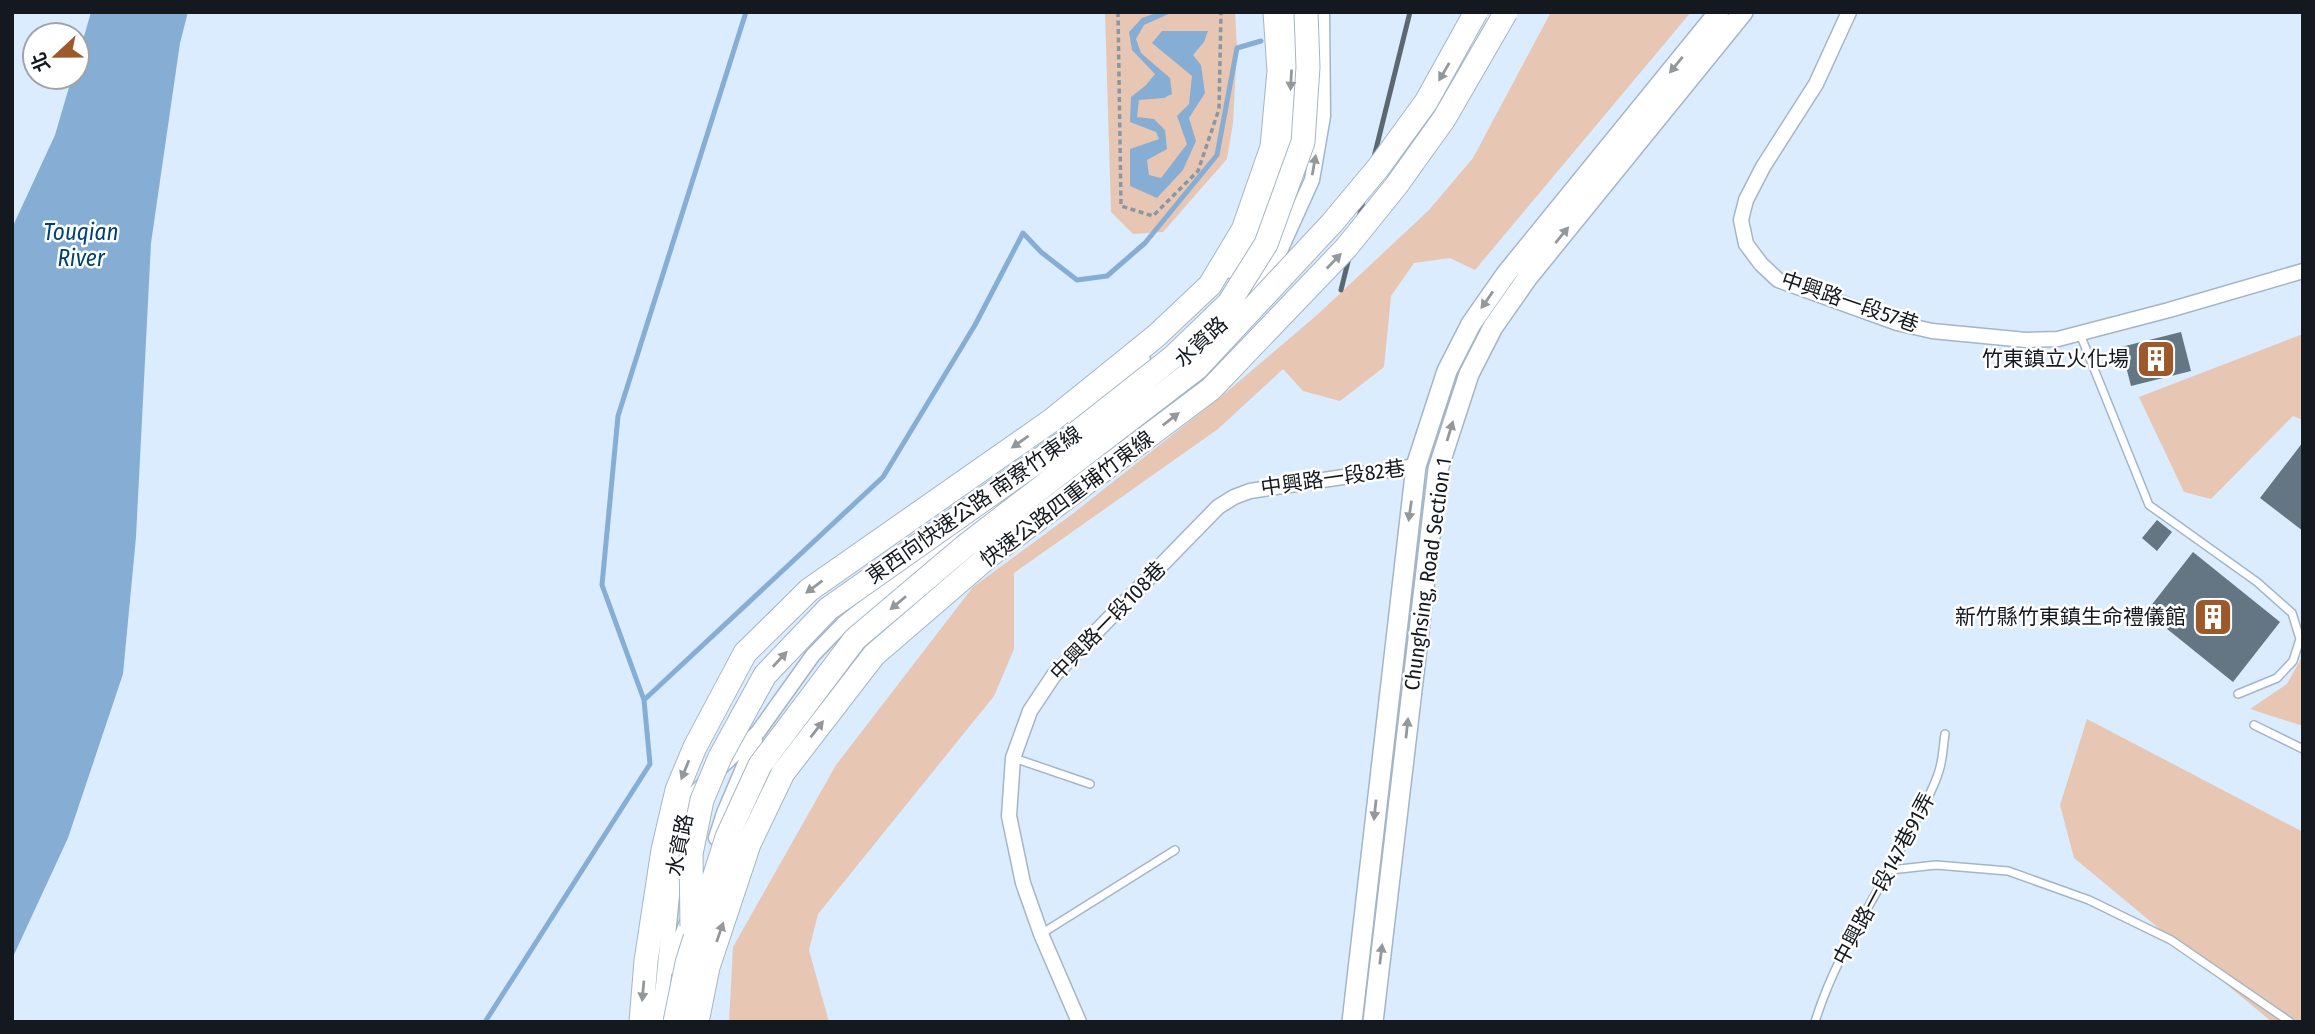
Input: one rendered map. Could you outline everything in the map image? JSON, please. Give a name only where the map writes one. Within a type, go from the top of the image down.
[{"type":"highway","name":"東西向快速公路 南寮竹東線","points":[[640,1022],[661,864],[677,790],[695,747],[745,653],[809,590],[1052,420],[1156,336],[1210,285],[1243,230],[1272,147],[1279,71],[1275,12]]},
{"type":"highway","name":"東西向快速公路 南寮竹東線","points":[[710,1022],[692,936],[691,854],[702,800],[720,757],[765,675],[828,609],[1065,442],[1173,357],[1229,303],[1266,244],[1303,142],[1308,67],[1306,12]]},
{"type":"highway","name":"快速公路四重埔竹東線","points":[[675,1022],[687,963],[727,837],[760,765],[855,639],[965,546],[1197,368],[1332,223],[1378,168],[1426,102],[1476,12]]},
{"type":"highway","name":"快速公路四重埔竹東線","points":[[697,1022],[708,967],[749,844],[766,808],[783,773],[874,655],[989,556],[1211,389],[1346,248],[1396,186],[1444,119],[1506,12]]},
{"type":"main road","name":"Chunghsing, Road Section 1","points":[[1352,1022],[1416,466],[1447,371],[1471,324],[1506,274],[1719,12]]},
{"type":"main road","name":"Chunghsing, Road Section 1","points":[[1374,1020],[1438,469],[1469,374],[1493,327],[1528,277],[1744,12]]},
{"type":"street","name":"水資路","points":[[911,569],[1168,337],[1224,280],[1239,259],[1253,238],[1287,146],[1292,69],[1288,12]]},
{"type":"street","name":"水資路","points":[[656,1022],[663,986],[676,855],[690,798],[758,732],[813,656],[843,624],[911,569],[1073,449],[1176,366],[1247,299],[1279,253],[1311,180],[1323,116],[1322,12]]},
{"type":"street","name":"中興路一段57巷","points":[[1849,12],[1816,85],[1763,167],[1746,200],[1741,220],[1746,244],[1778,280],[1897,323],[1932,331],[2026,340],[2058,338],[2080,333],[2303,271]]},
{"type":"street","name":"中興路一段82巷","points":[[1250,491],[1416,466]]},
{"type":"street","name":"中興路一段108巷","points":[[1079,1022],[1041,934],[1023,883],[1009,816],[1013,758],[1030,711],[1054,676],[1218,506],[1250,491]]},
{"type":"street","name":"水資路","points":[[663,986],[707,869],[724,813],[758,732]]},
{"type":"lane","points":[[2080,333],[2150,505],[2257,582],[2292,613],[2300,639],[2293,661],[2277,678],[2238,694]]},
{"type":"lane","points":[[2254,726],[2303,749]]},
{"type":"lane","name":"中興路一段147巷91弄","points":[[1815,1022],[1827,987],[1855,930],[1890,870],[1940,771],[1945,734]]},
{"type":"lane","points":[[1013,758],[1090,784]]},
{"type":"lane","points":[[1041,934],[1175,850]]},
{"type":"lane","points":[[1890,870],[1937,865],[2008,870],[2089,900],[2171,940],[2290,1022]]},
{"type":"path","points":[[1118,12],[1121,206],[1153,216],[1198,171],[1219,109],[1221,12]]},
{"type":"shaded area","points":[[1105,12],[1235,12],[1237,48],[1233,123],[1227,159],[1163,232],[1133,234],[1111,212]]},
{"type":"shaded area","points":[[1551,12],[1691,12],[1475,270],[1450,258],[1414,263],[1391,296],[1384,367],[1340,401],[1303,391],[1283,369],[1218,429],[1014,573],[1014,649],[994,696],[818,914],[809,950],[829,1022],[729,1022],[733,947],[836,765],[973,587],[1075,512],[1229,390],[1317,315],[1429,210],[1473,158]]},
{"type":"shaded area","points":[[2303,334],[2303,420],[2293,416],[2211,499],[2184,492],[2139,397]]},
{"type":"shaded area","points":[[2303,655],[2303,726],[2250,709],[2287,684]]},
{"type":"shaded area","points":[[2087,719],[2303,832],[2303,1022],[2272,1022],[2074,858],[2060,805]]},
{"type":"water","name":"Touqian River","points":[[91,12],[188,12],[180,43],[151,243],[136,537],[123,674],[68,838],[12,959],[12,228],[55,135],[68,91],[91,91],[91,21],[88,21]]},
{"type":"water","points":[[1159,12],[1173,12],[1144,25],[1136,39],[1141,53],[1170,78],[1172,94],[1164,98],[1139,100],[1137,117],[1154,119],[1165,130],[1167,149],[1147,160],[1149,175],[1161,178],[1187,144],[1177,116],[1189,104],[1192,76],[1152,43],[1162,31],[1208,31],[1204,42],[1193,55],[1201,65],[1205,93],[1189,118],[1196,141],[1183,170],[1157,198],[1130,186],[1130,149],[1159,139],[1156,132],[1130,122],[1131,97],[1155,74],[1132,50],[1129,32],[1142,18]]},
{"type":"building","name":"竹東鎮立火化場","points":[[2181,332],[2191,371],[2131,386],[2121,347]]},
{"type":"building","points":[[2303,442],[2303,531],[2260,498]]},
{"type":"building","points":[[2157,520],[2172,532],[2157,551],[2142,538]]},
{"type":"building","name":"新竹縣竹東鎮生命禮儀館","points":[[2193,552],[2280,622],[2233,682],[2146,612]]},
{"type":"waterway","points":[[485,1022],[650,764],[644,700],[602,585],[618,416],[746,12]]},
{"type":"waterway","points":[[644,700],[883,477],[975,325],[1023,233],[1041,252],[1077,280],[1107,276],[1145,243],[1217,155],[1237,48],[1261,41]]},
{"type":"railway","points":[[1341,290],[1410,12]]},
{"type":"place","name":"竹東鎮立火化場","points":[[2156,359]]},
{"type":"place","name":"新竹縣竹東鎮生命禮儀館","points":[[2213,617]]}]
